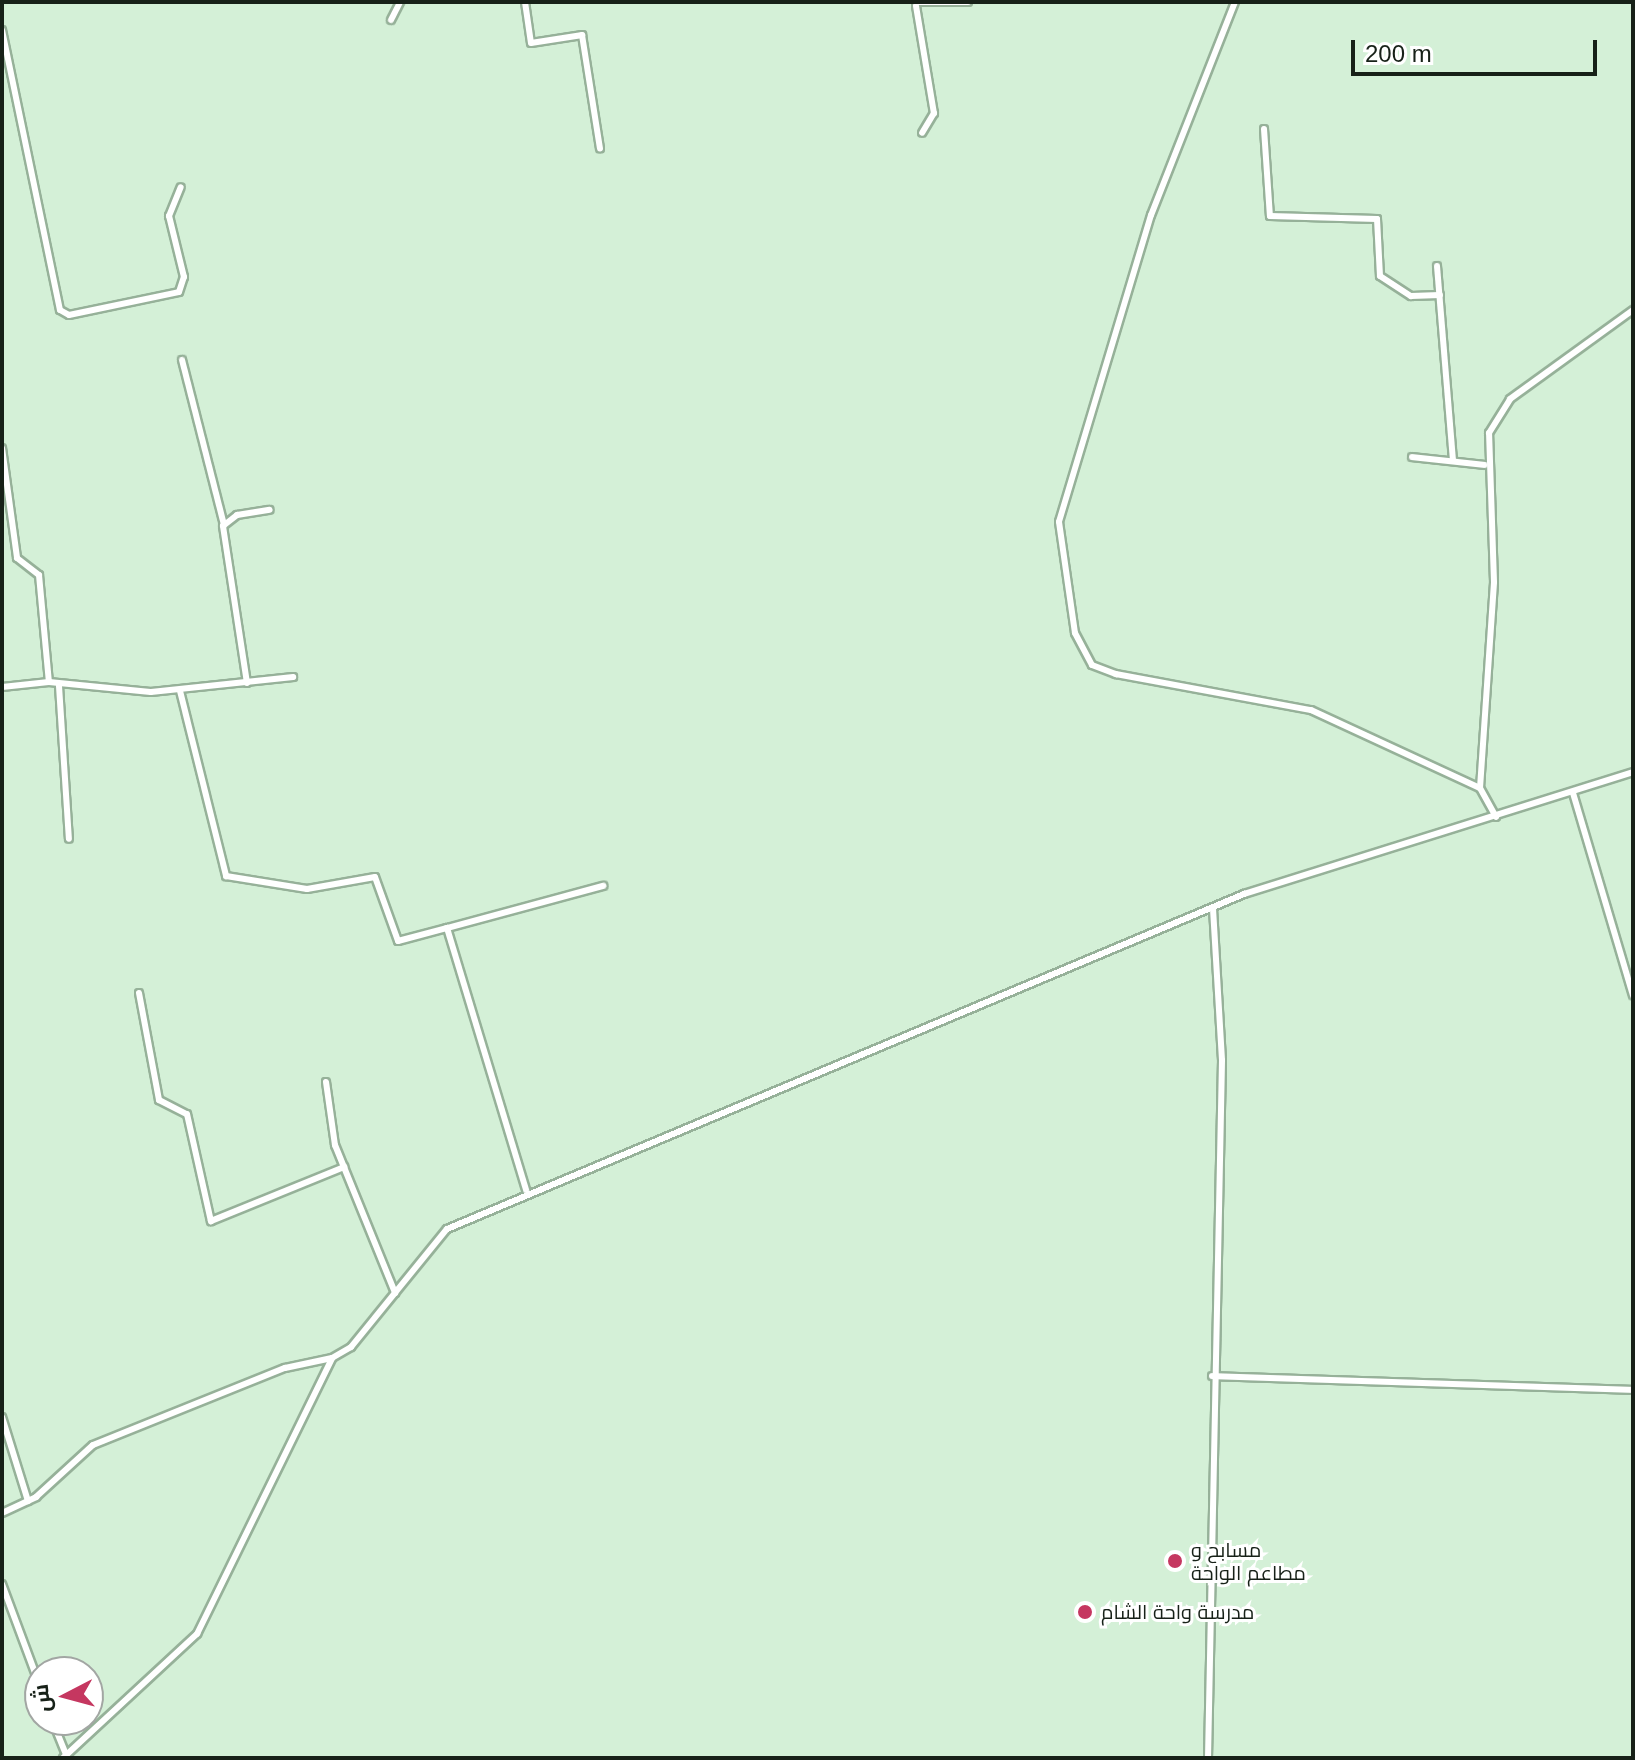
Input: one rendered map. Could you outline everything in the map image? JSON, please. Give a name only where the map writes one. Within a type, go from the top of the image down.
[{"type":"street","points":[[391,20],[400,2]]},
{"type":"street","points":[[525,2],[531,43],[582,35],[600,149]]},
{"type":"street","points":[[922,133],[934,113],[916,4],[968,2]]},
{"type":"street","points":[[1235,2],[1151,215],[1059,522],[1075,633],[1092,665],[1116,674],[1311,710],[1480,788]]},
{"type":"street","points":[[2,30],[60,310],[69,315],[179,292],[184,277],[169,216],[181,187]]},
{"type":"street","points":[[1264,129],[1270,216],[1377,219],[1380,276],[1411,296],[1440,295]]},
{"type":"street","points":[[1437,266],[1453,459]]},
{"type":"street","points":[[1496,817],[1480,788],[1494,582],[1485,465],[1489,433],[1510,399],[1633,310]]},
{"type":"street","points":[[182,360],[224,525],[247,683]]},
{"type":"street","points":[[2,448],[17,558],[39,575],[49,682]]},
{"type":"street","points":[[1412,457],[1453,459],[1485,465]]},
{"type":"street","points":[[224,525],[270,510]]},
{"type":"street","points":[[2,687],[49,682],[59,686],[180,691],[293,677]]},
{"type":"street","points":[[59,686],[69,839]]},
{"type":"street","points":[[180,691],[226,876],[307,889],[375,877],[398,941],[603,886]]},
{"type":"street","points":[[2,1513],[28,1501],[93,1445],[285,1368],[332,1358],[351,1347],[447,1229],[526,1190],[1213,907],[1633,772]]},
{"type":"street","points":[[1573,793],[1633,995]]},
{"type":"street","points":[[1208,1758],[1212,1376],[1222,1060],[1213,907]]},
{"type":"street","points":[[447,928],[526,1190]]},
{"type":"street","points":[[139,993],[159,1100],[187,1114],[211,1221],[344,1167]]},
{"type":"street","points":[[326,1082],[344,1167],[395,1293]]},
{"type":"street","points":[[57,1736],[64,1756],[197,1634],[332,1358]]},
{"type":"street","points":[[1212,1376],[1633,1390]]},
{"type":"street","points":[[2,1417],[28,1501]]},
{"type":"street","points":[[2,1584],[29,1656]]},
{"type":"place","name":"مسابح و مطاعم الواحة","points":[[1175,1561]]},
{"type":"place","name":"مدرسة واحة الشام","points":[[1085,1612]]}]
